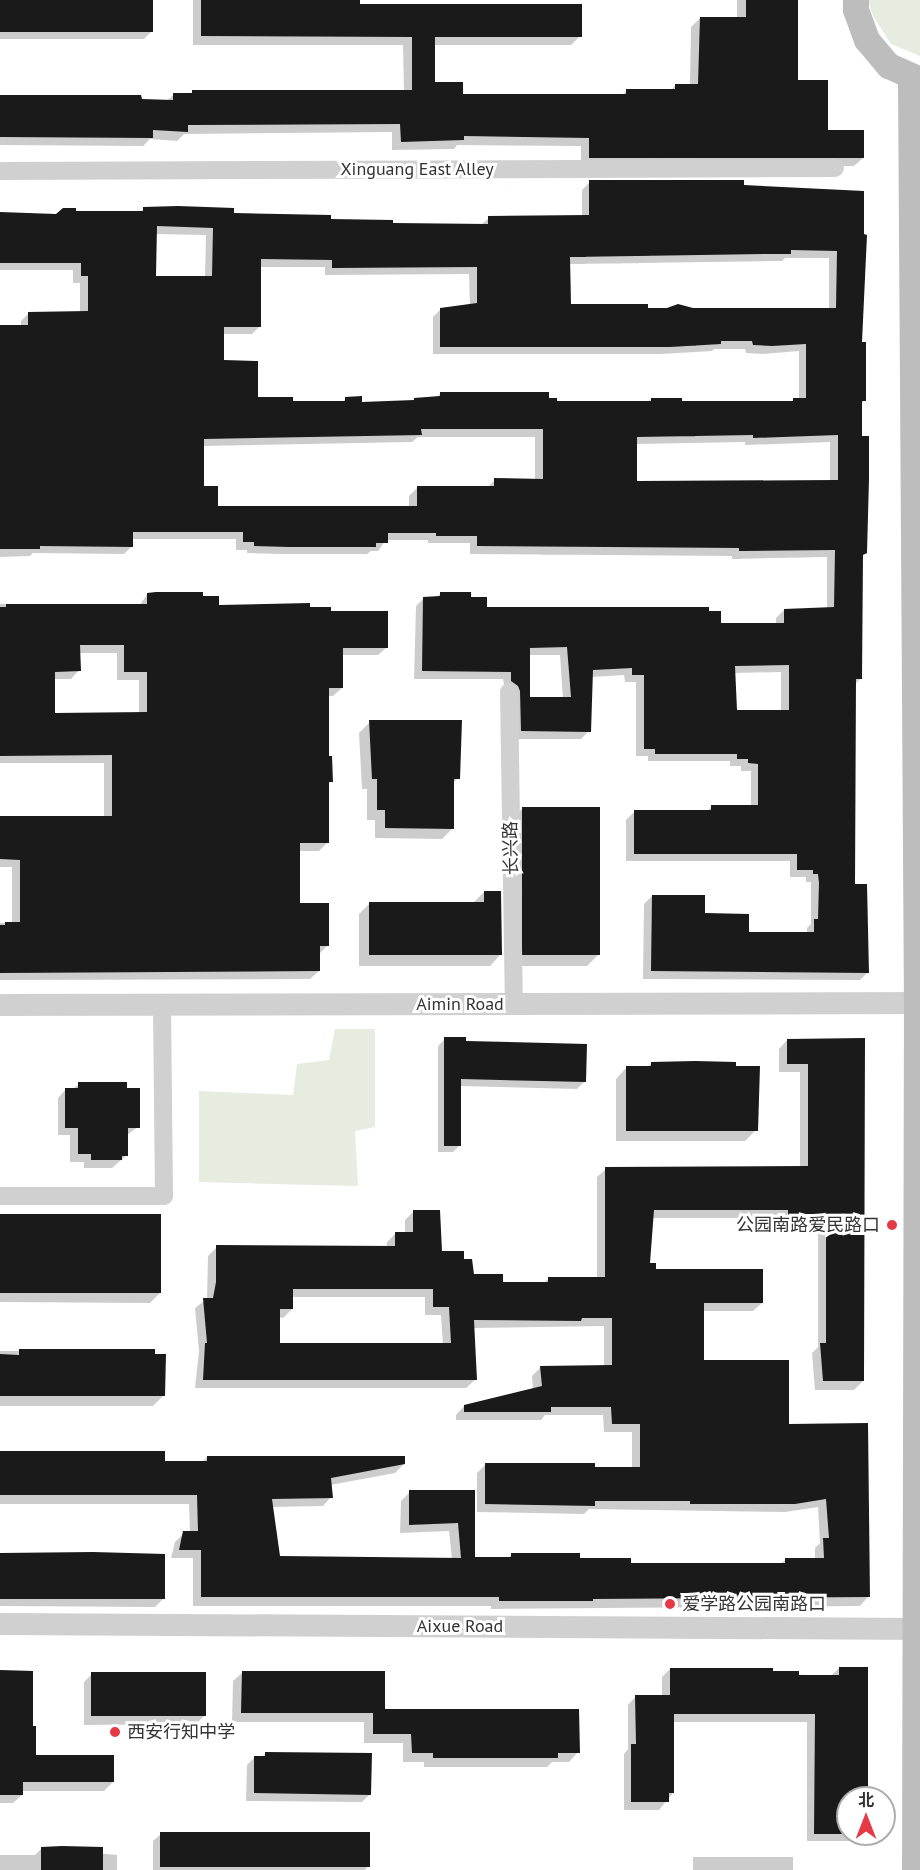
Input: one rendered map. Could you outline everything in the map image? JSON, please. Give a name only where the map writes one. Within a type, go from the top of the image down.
[{"type":"main road","points":[[856,0],[856,10],[867,40],[889,66],[916,79],[918,1628],[915,1870]]},
{"type":"street","name":"Xinguang East Alley","points":[[0,171],[835,168]]},
{"type":"street","name":"长兴路","points":[[509,692],[514,1004]]},
{"type":"street","name":"Aimin Road","points":[[0,1005],[918,1003]]},
{"type":"street","points":[[0,1196],[164,1197],[162,1005]]},
{"type":"street","name":"Aixue Road","points":[[0,1624],[918,1628]]},
{"type":"shaded area","points":[[868,0],[920,0],[920,56],[891,44],[873,16]]},
{"type":"shaded area","points":[[335,1029],[375,1029],[375,1127],[355,1131],[358,1186],[199,1182],[199,1091],[293,1095],[297,1064],[329,1060]]},
{"type":"building","points":[[0,0],[153,0],[153,32],[0,32]]},
{"type":"building","points":[[201,0],[360,0],[360,4],[582,4],[582,37],[435,37],[435,82],[463,82],[463,94],[626,94],[626,89],[675,89],[675,84],[698,84],[700,17],[746,17],[746,0],[798,0],[798,80],[828,80],[828,130],[864,130],[864,158],[589,158],[589,138],[464,136],[464,140],[401,142],[400,124],[188,125],[188,132],[153,130],[153,138],[0,137],[0,95],[141,95],[142,99],[173,100],[173,93],[192,93],[192,90],[412,90],[412,37],[201,36]]},
{"type":"building","points":[[589,180],[744,180],[744,185],[864,191],[864,234],[867,235],[862,342],[866,342],[866,401],[862,401],[862,436],[869,436],[869,479],[867,553],[863,555],[862,679],[856,679],[855,884],[867,884],[869,973],[651,971],[652,895],[705,895],[705,913],[749,914],[749,932],[814,932],[814,919],[818,919],[819,883],[818,874],[813,874],[813,870],[797,870],[797,854],[634,854],[634,810],[711,810],[711,805],[758,805],[758,764],[748,763],[748,759],[737,759],[737,754],[655,754],[655,749],[644,749],[644,675],[632,675],[632,668],[593,670],[591,732],[521,731],[520,691],[518,686],[511,681],[511,672],[422,671],[423,597],[440,596],[440,592],[471,592],[471,597],[487,597],[487,607],[709,607],[709,611],[721,611],[721,623],[784,623],[784,609],[834,607],[835,550],[739,551],[739,548],[477,546],[477,536],[436,536],[436,533],[388,533],[388,543],[376,543],[376,547],[254,546],[254,542],[243,542],[243,532],[133,532],[133,547],[40,546],[40,549],[0,549],[0,325],[28,325],[28,312],[88,311],[88,276],[81,276],[81,263],[0,263],[0,212],[56,214],[63,208],[76,208],[76,211],[143,211],[143,207],[178,206],[234,208],[234,213],[331,215],[331,219],[393,220],[393,223],[488,224],[488,216],[589,215]],"holes":[[[157,226],[213,228],[212,276],[156,276]],[[791,250],[837,251],[836,308],[693,308],[678,304],[667,308],[648,308],[648,304],[571,304],[570,257],[791,254]],[[261,259],[332,260],[332,268],[477,267],[477,303],[440,308],[440,347],[670,347],[721,344],[721,341],[752,341],[753,345],[772,346],[806,344],[806,398],[793,398],[793,401],[682,401],[682,398],[651,398],[651,401],[557,401],[557,398],[549,398],[549,392],[440,392],[440,396],[414,398],[414,400],[362,402],[362,396],[345,397],[345,401],[293,401],[293,397],[258,397],[258,361],[224,360],[224,327],[261,327]],[[421,429],[543,429],[543,479],[494,478],[494,486],[417,486],[417,506],[218,506],[218,486],[204,486],[204,439],[422,435]],[[753,435],[753,438],[838,435],[838,480],[637,481],[637,437]],[[567,647],[571,697],[530,697],[530,648]],[[789,665],[789,710],[737,710],[735,666]]]},
{"type":"building","points":[[203,592],[203,596],[219,596],[219,605],[310,603],[310,607],[331,607],[331,611],[388,611],[388,648],[343,648],[343,688],[329,688],[329,756],[332,756],[333,782],[329,782],[329,843],[300,843],[300,903],[329,903],[329,946],[320,946],[320,971],[0,973],[0,925],[5,925],[5,922],[20,922],[20,860],[0,859],[0,816],[112,816],[112,755],[0,756],[0,607],[6,607],[6,604],[147,604],[147,593]],"holes":[[[80,645],[124,645],[124,672],[147,672],[147,712],[55,713],[55,672],[81,671]]]},
{"type":"building","points":[[369,720],[462,720],[460,779],[454,779],[454,829],[385,828],[385,810],[377,810],[377,779],[372,779]]},
{"type":"building","points":[[522,807],[600,807],[600,955],[522,955]]},
{"type":"building","points":[[484,891],[501,891],[502,955],[369,955],[369,902],[484,902]]},
{"type":"building","points":[[444,1037],[466,1037],[466,1041],[587,1044],[586,1082],[461,1079],[461,1146],[444,1146]]},
{"type":"building","points":[[865,1038],[864,1381],[823,1381],[820,1343],[826,1343],[826,1223],[788,1223],[788,1210],[654,1210],[650,1263],[656,1263],[656,1269],[763,1269],[763,1303],[704,1303],[704,1360],[789,1360],[789,1424],[868,1423],[870,1597],[499,1601],[499,1597],[201,1597],[201,1550],[179,1550],[183,1531],[198,1531],[197,1495],[0,1495],[0,1451],[165,1451],[165,1461],[207,1461],[207,1456],[405,1456],[405,1464],[331,1478],[333,1498],[272,1499],[280,1556],[461,1558],[458,1523],[409,1525],[409,1490],[475,1490],[475,1557],[511,1557],[511,1553],[580,1553],[580,1558],[631,1558],[631,1563],[785,1563],[785,1558],[824,1558],[823,1538],[829,1538],[826,1499],[795,1504],[595,1501],[595,1506],[485,1504],[485,1463],[595,1463],[595,1467],[640,1467],[640,1424],[612,1424],[611,1407],[551,1407],[551,1412],[464,1412],[464,1405],[542,1386],[540,1366],[612,1365],[612,1318],[582,1318],[581,1321],[474,1320],[477,1380],[203,1380],[205,1343],[207,1343],[203,1298],[213,1298],[216,1282],[216,1245],[395,1246],[395,1232],[413,1232],[413,1210],[440,1210],[442,1251],[464,1251],[464,1259],[472,1259],[474,1274],[503,1274],[503,1282],[548,1282],[548,1277],[605,1277],[605,1167],[808,1166],[808,1064],[787,1064],[787,1039]],"holes":[[[293,1289],[433,1289],[433,1307],[449,1307],[451,1343],[280,1343],[280,1309],[293,1309]]]},
{"type":"building","points":[[651,1062],[736,1062],[736,1066],[760,1066],[758,1131],[626,1131],[626,1066],[651,1066]]},
{"type":"building","points":[[78,1082],[127,1082],[127,1088],[140,1088],[140,1128],[128,1128],[128,1156],[122,1156],[122,1160],[91,1160],[91,1154],[78,1154],[78,1128],[65,1128],[65,1088],[78,1088]]},
{"type":"building","points":[[0,1214],[161,1214],[161,1293],[0,1293]]},
{"type":"building","points":[[19,1349],[155,1349],[155,1354],[166,1354],[165,1396],[0,1396],[0,1354],[19,1355]]},
{"type":"building","points":[[0,1553],[165,1554],[165,1599],[0,1599]]},
{"type":"building","points":[[839,1667],[868,1667],[868,1786],[836,1786],[836,1834],[814,1834],[815,1714],[674,1714],[674,1793],[669,1793],[669,1802],[631,1802],[631,1744],[636,1744],[635,1695],[670,1695],[670,1668],[773,1668],[773,1671],[799,1671],[799,1675],[839,1675]]},
{"type":"building","points":[[0,1670],[33,1671],[33,1726],[36,1726],[36,1755],[114,1755],[114,1782],[23,1782],[23,1795],[0,1795]]},
{"type":"building","points":[[242,1671],[385,1671],[385,1709],[579,1709],[580,1753],[558,1753],[558,1758],[433,1758],[433,1753],[412,1753],[411,1734],[373,1734],[373,1713],[241,1713]]},
{"type":"building","points":[[91,1672],[206,1672],[206,1716],[91,1716]]},
{"type":"building","points":[[265,1752],[372,1753],[371,1795],[254,1793],[254,1756],[265,1756]]},
{"type":"building","points":[[160,1832],[370,1832],[370,1867],[160,1867]]},
{"type":"building","points":[[41,1847],[103,1847],[103,1870],[41,1870]]},
{"type":"place","name":"公园南路爱民路口","points":[[892,1225]]},
{"type":"place","name":"爱学路公园南路口","points":[[670,1604]]},
{"type":"place","name":"西安行知中学","points":[[115,1732]]}]
